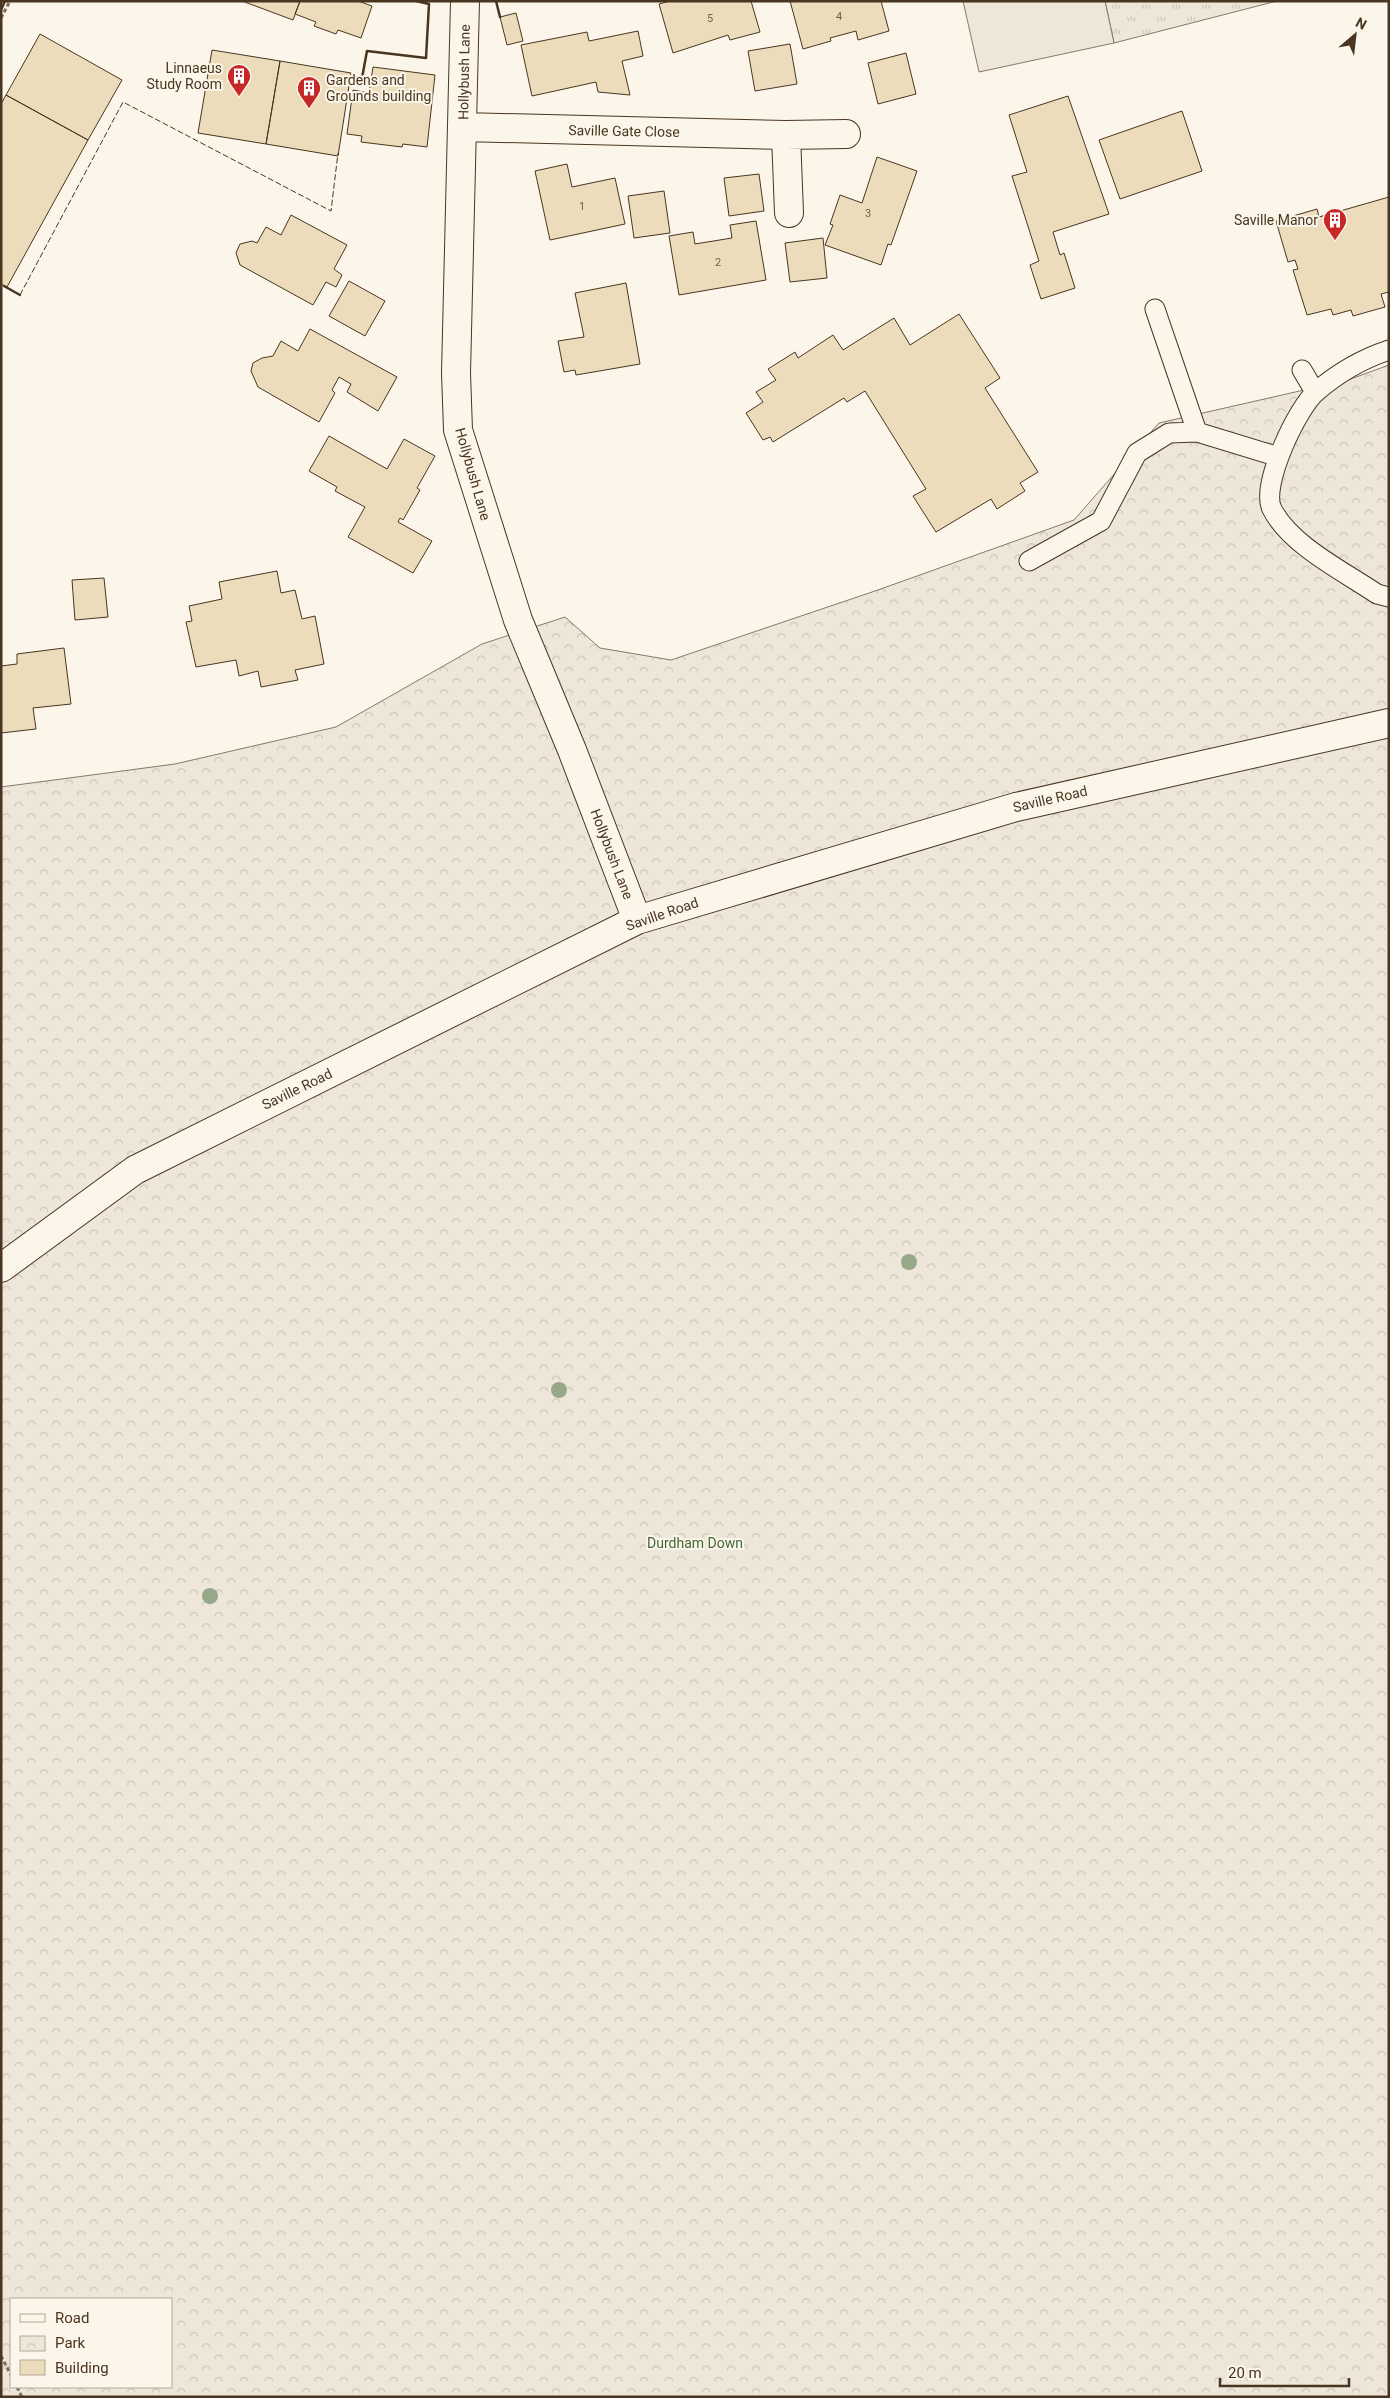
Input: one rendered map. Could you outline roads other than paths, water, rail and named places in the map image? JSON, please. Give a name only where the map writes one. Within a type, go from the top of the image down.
[{"type":"street","name":"Hollybush Lane","points":[[465,1],[456,373],[458,430],[518,620],[572,750],[637,920]]},
{"type":"street","name":"Saville Gate Close","points":[[463,127],[786,135],[846,134]]},
{"type":"street","points":[[786,135],[790,213]]},
{"type":"street","name":"Saville Road","points":[[1,1268],[135,1170],[637,920],[1016,807],[1389,723]]},
{"type":"lane","points":[[1155,309],[1197,432]]},
{"type":"lane","points":[[1389,350],[1365,358],[1315,392],[1294,423],[1279,456],[1272,479],[1270,507],[1297,542],[1377,594],[1389,596]]},
{"type":"lane","points":[[1302,370],[1315,392]]},
{"type":"lane","points":[[1029,562],[1101,521],[1137,453],[1169,433],[1197,432],[1279,456]]},
{"type":"place","name":"Linnaeus Study Room","points":[[239,97]]},
{"type":"place","name":"Gardens and Grounds building","points":[[309,109]]},
{"type":"place","name":"Saville Manor","points":[[1335,241]]},
{"type":"park label","name":"Durdham Down","points":[[695,1543]]}]
